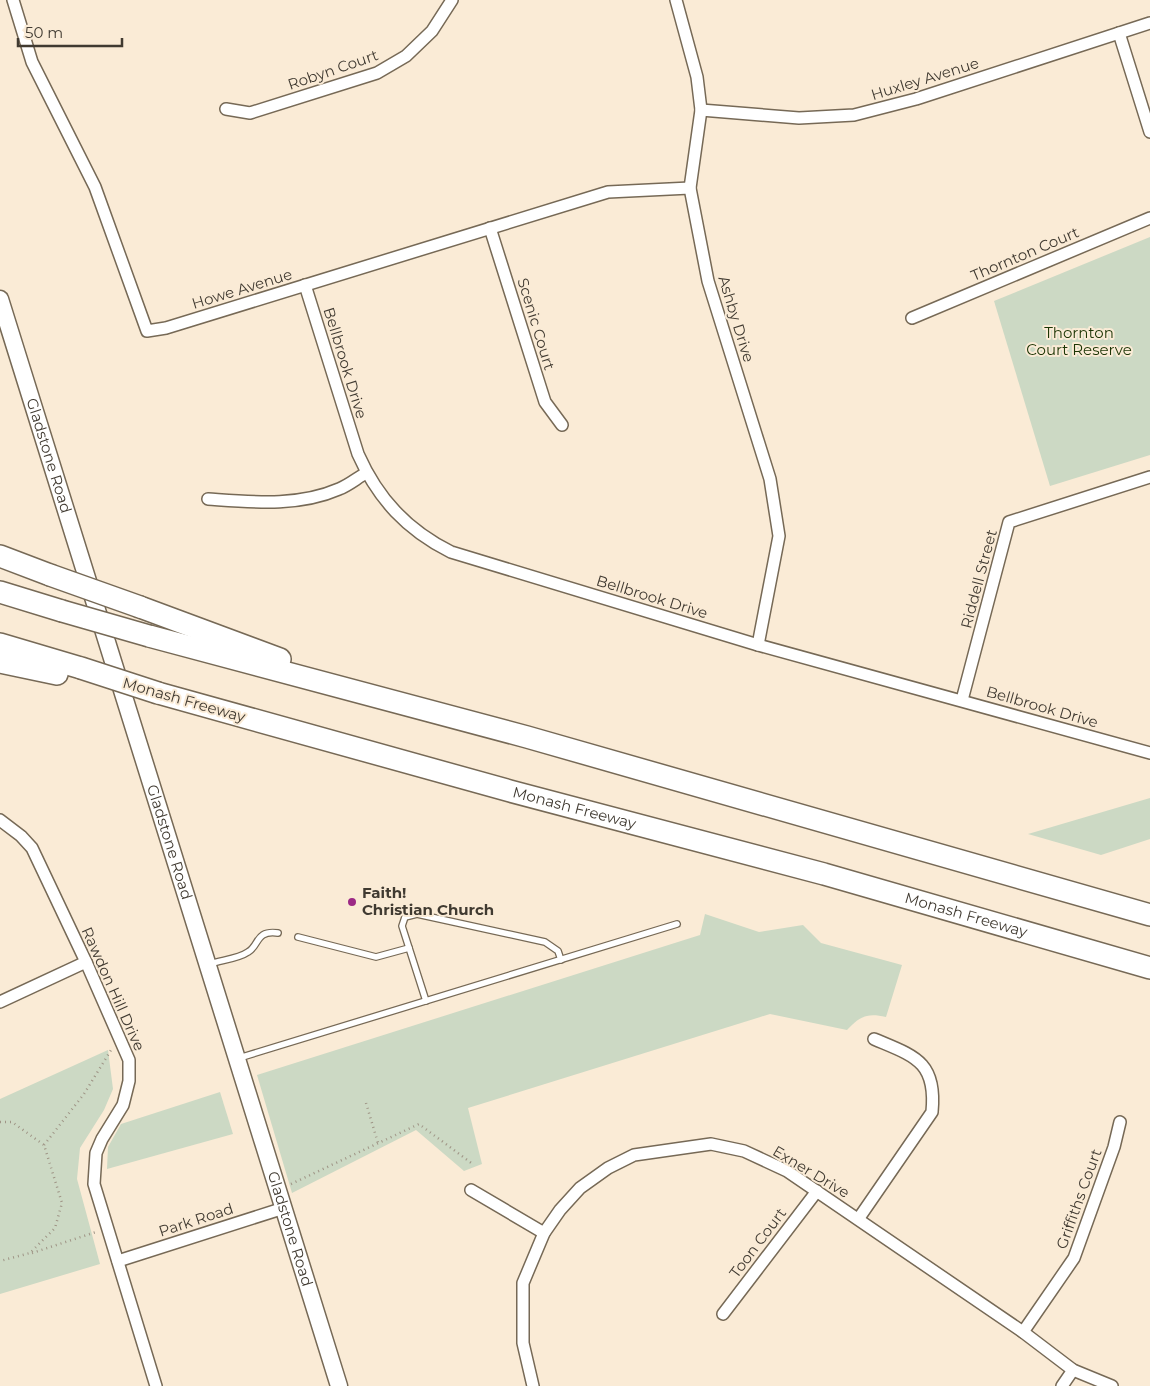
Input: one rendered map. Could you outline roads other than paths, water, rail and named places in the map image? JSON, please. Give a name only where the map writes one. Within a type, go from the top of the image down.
[{"type":"highway","points":[[0,556],[50,576],[223,637],[378,697]]},
{"type":"highway","points":[[0,592],[150,636],[527,737],[1150,915]]},
{"type":"highway","points":[[0,644],[81,674]]},
{"type":"highway","points":[[0,662],[81,674]]},
{"type":"highway","name":"Monash Freeway","points":[[81,674],[824,874],[1150,968]]},
{"type":"main road","name":"Gladstone Road","points":[[0,299],[339,1386]]},
{"type":"street","name":"Howe Avenue","points":[[13,0],[32,62],[95,187],[147,331],[166,328],[608,192],[690,188]]},
{"type":"street","name":"Robyn Court","points":[[226,110],[250,113],[377,73],[406,56],[432,31],[452,0]]},
{"type":"street","name":"Ashby Drive","points":[[676,0],[697,77],[701,110],[690,188],[708,280],[770,479],[780,536],[758,645]]},
{"type":"street","name":"Huxley Avenue","points":[[701,110],[799,118],[854,115],[916,99],[1150,24]]},
{"type":"street","points":[[1119,33],[1150,132]]},
{"type":"street","name":"Thornton Court","points":[[912,318],[1150,218]]},
{"type":"street","name":"Scenic Court","points":[[490,228],[545,402],[562,425]]},
{"type":"street","name":"Bellbrook Drive","points":[[305,285],[358,454],[366,473],[389,507],[412,529],[451,552],[758,645],[1150,753]]},
{"type":"street","points":[[208,499],[260,503],[300,500],[339,489],[366,473]]},
{"type":"street","name":"Riddell Street","points":[[962,700],[1009,522],[1150,476]]},
{"type":"street","name":"Rawdon Hill Drive","points":[[0,820],[21,836],[32,848],[120,1036],[129,1060],[129,1080],[123,1105],[102,1139],[96,1153],[94,1184],[156,1386]]},
{"type":"street","points":[[0,1002],[86,962]]},
{"type":"street","points":[[859,1218],[932,1112],[933,1097],[926,1068],[916,1056],[874,1039]]},
{"type":"street","name":"Griffiths Court","points":[[1023,1332],[1074,1258],[1114,1147],[1120,1122]]},
{"type":"street","name":"Exner Drive","points":[[534,1386],[523,1343],[524,1283],[544,1233],[560,1210],[580,1188],[608,1168],[634,1155],[711,1144],[744,1151],[787,1171],[859,1218],[1023,1332],[1073,1370],[1112,1386]]},
{"type":"street","points":[[471,1190],[544,1233]]},
{"type":"street","name":"Toon Court","points":[[723,1314],[817,1191]]},
{"type":"street","name":"Park Road","points":[[118,1261],[284,1208]]},
{"type":"street","points":[[1062,1386],[1073,1370]]},
{"type":"lane","points":[[426,1001],[402,921],[405,917],[416,914],[545,942],[558,951],[562,960]]},
{"type":"lane","points":[[237,1059],[677,924]]},
{"type":"lane","points":[[208,964],[246,954],[252,949],[258,938],[267,933],[278,933]]},
{"type":"lane","points":[[298,937],[360,951],[376,957],[409,948]]},
{"type":"place","name":"Faith! Christian Church","points":[[352,902]]},
{"type":"park label","name":"Thornton Court Reserve","points":[[1079,342]]}]
